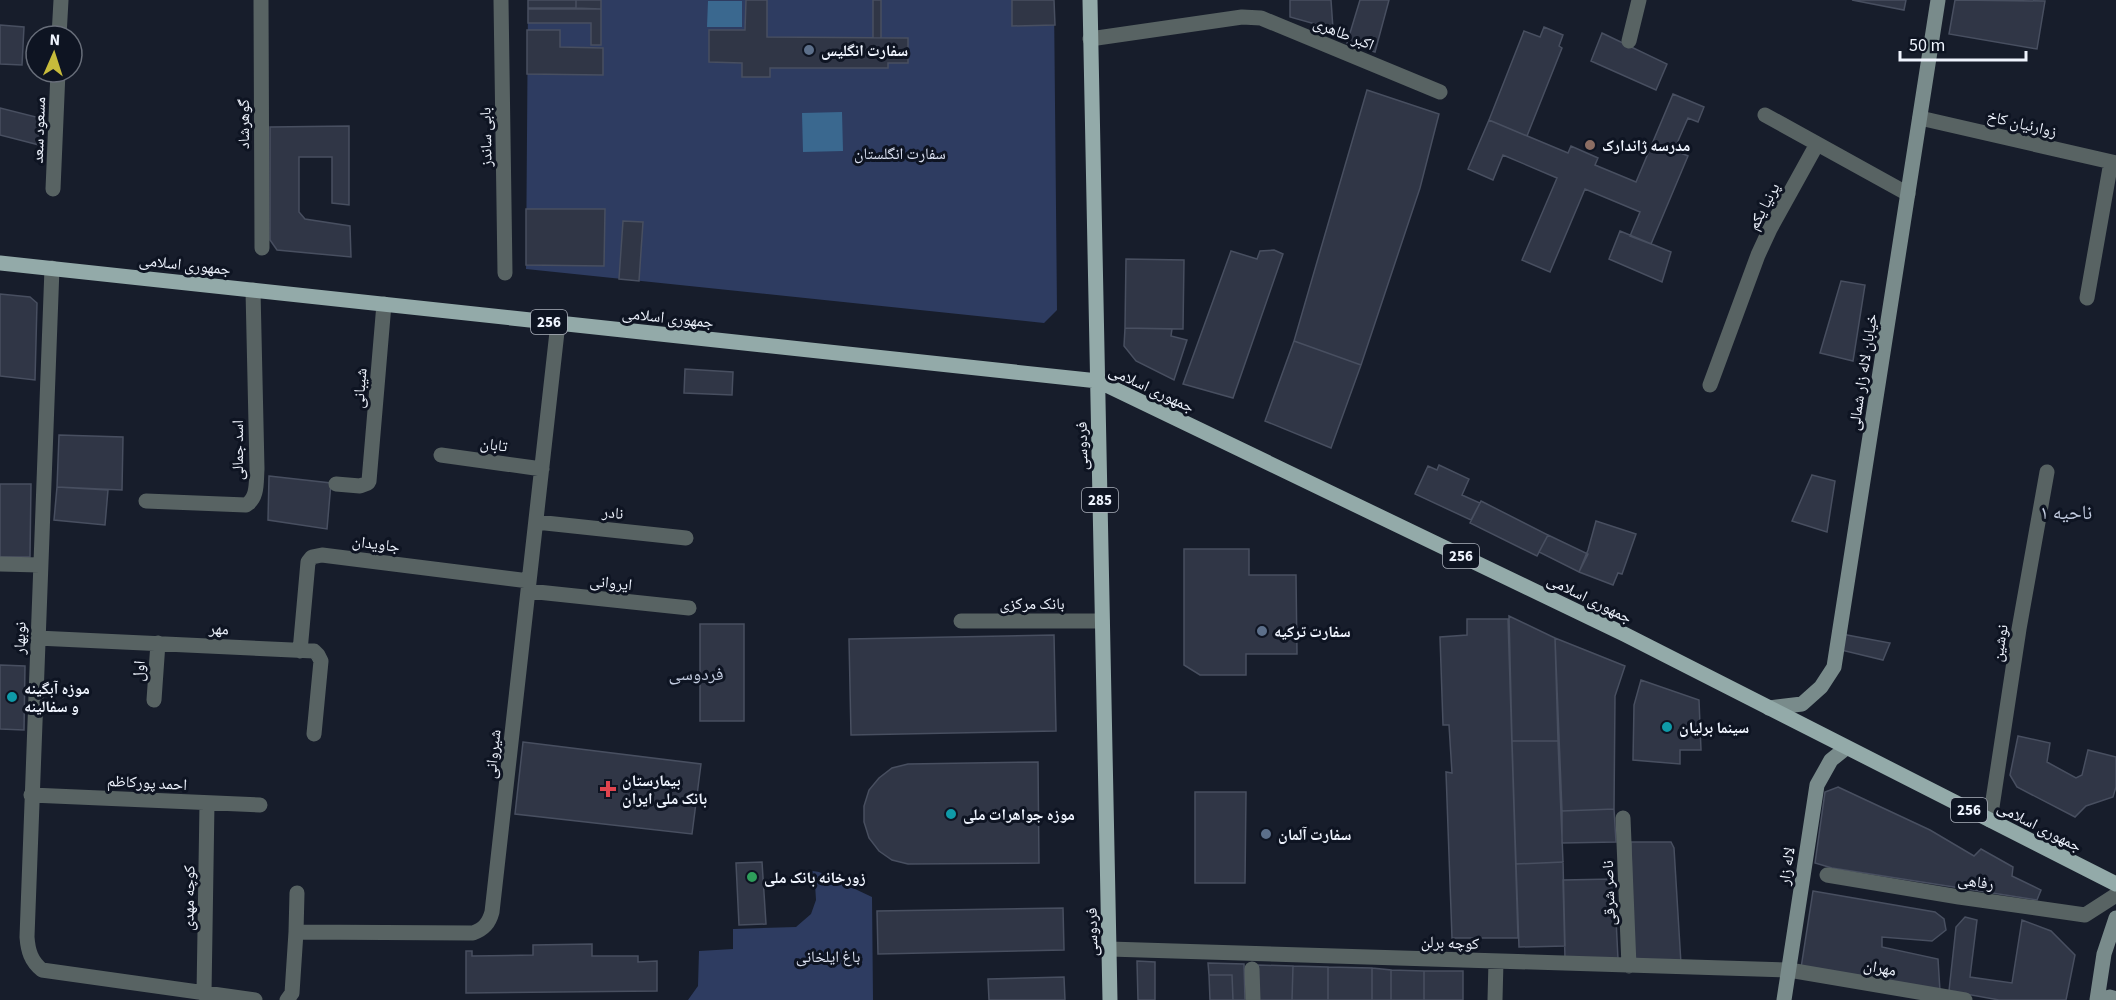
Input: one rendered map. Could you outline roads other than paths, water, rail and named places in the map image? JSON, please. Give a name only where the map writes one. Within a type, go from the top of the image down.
[{"type":"main road","name":"فردوسی","points":[[1090,0],[1110,1000]]},
{"type":"main road","name":"خیابان لاله زار شمالی","points":[[1768,708],[1802,704],[1821,687],[1834,667],[1938,0]]},
{"type":"main road","name":"جمهوری اسلامی","points":[[0,262],[1098,381],[1624,634],[2116,884]]},
{"type":"main road","name":"لاله زار","points":[[1784,1000],[1817,786],[1831,760],[1846,748]]},
{"type":"main road","points":[[2116,918],[2104,954],[2097,1000],[2116,999]]},
{"type":"street","points":[[60,24],[61,0]]},
{"type":"street","name":"گوهرشاد","points":[[261,0],[262,248]]},
{"type":"street","name":"بابی ساندز","points":[[501,0],[505,273]]},
{"type":"street","points":[[1629,41],[1639,0]]},
{"type":"street","name":"اکبر طاهری","points":[[1090,39],[1242,17],[1261,18],[1440,92]]},
{"type":"street","name":"مسعود سعد","points":[[53,189],[57,84]]},
{"type":"street","points":[[1765,115],[1908,194]]},
{"type":"street","name":"زوارئیان کاخ","points":[[1920,118],[2114,162]]},
{"type":"street","name":"پرنیا یکم","points":[[1710,385],[1758,255],[1817,144]]},
{"type":"street","points":[[2087,298],[2114,162]]},
{"type":"street","name":"نوبهار","points":[[52,268],[31,795],[28,949],[36,965],[42,970],[255,1000]]},
{"type":"street","name":"اسد جمالی","points":[[146,501],[246,505],[255,496],[257,469],[253,290]]},
{"type":"street","name":"شیبانی","points":[[336,484],[365,485],[368,483],[384,304]]},
{"type":"street","name":"شیروانی","points":[[296,932],[474,933],[484,927],[492,912],[558,323]]},
{"type":"street","name":"تابان","points":[[441,455],[542,469]]},
{"type":"street","name":"نوشین","points":[[1990,820],[2046,472]]},
{"type":"street","name":"نادر","points":[[536,522],[686,538]]},
{"type":"street","name":"جاویدان","points":[[300,651],[308,562],[312,557],[322,555],[529,586]]},
{"type":"street","points":[[0,564],[40,565]]},
{"type":"street","name":"ایروانی","points":[[529,586],[689,608]]},
{"type":"street","name":"بانک مرکزی","points":[[961,621],[1102,621]]},
{"type":"street","name":"مهر","points":[[38,638],[300,651]]},
{"type":"street","name":"اول","points":[[154,700],[158,643]]},
{"type":"street","points":[[300,651],[314,651],[321,661],[314,734]]},
{"type":"street","name":"احمد پورکاظم","points":[[31,795],[261,805]]},
{"type":"street","name":"کوچه مهدی","points":[[204,994],[207,803]]},
{"type":"street","name":"ناصر شرقی","points":[[1623,818],[1629,966]]},
{"type":"street","name":"رفاهی","points":[[1827,875],[2085,915],[2116,896]]},
{"type":"street","points":[[287,1000],[292,993],[297,893]]},
{"type":"street","name":"کوچه برلن","points":[[1109,950],[1789,970]]},
{"type":"street","points":[[1495,1000],[1496,961]]},
{"type":"street","points":[[1252,969],[1253,1000]]},
{"type":"street","name":"مهران","points":[[1789,970],[1965,1000]]},
{"type":"place","name":"سفارت انگلیس","points":[[809,50]]},
{"type":"place","name":"مدرسه ژاندارک","points":[[1590,145]]},
{"type":"place","name":"سفارت ترکیه","points":[[1262,631]]},
{"type":"place","name":"موزه آبگینه و سفالینه","points":[[12,697]]},
{"type":"place","name":"سینما برلیان","points":[[1667,727]]},
{"type":"place","name":"بیمارستان بانک ملی ایران","points":[[608,789]]},
{"type":"place","name":"موزه جواهرات ملی","points":[[951,814]]},
{"type":"place","name":"سفارت آلمان","points":[[1266,834]]},
{"type":"place","name":"زورخانه بانک ملی","points":[[752,877]]},
{"type":"district","name":"ناحیه ۱","points":[[2066,512]]},
{"type":"district","name":"فردوسی","points":[[696,674]]},
{"type":"park label","name":"سفارت انگلستان","points":[[900,153]]},
{"type":"park label","name":"باغ ایلخانی","points":[[828,956]]}]
